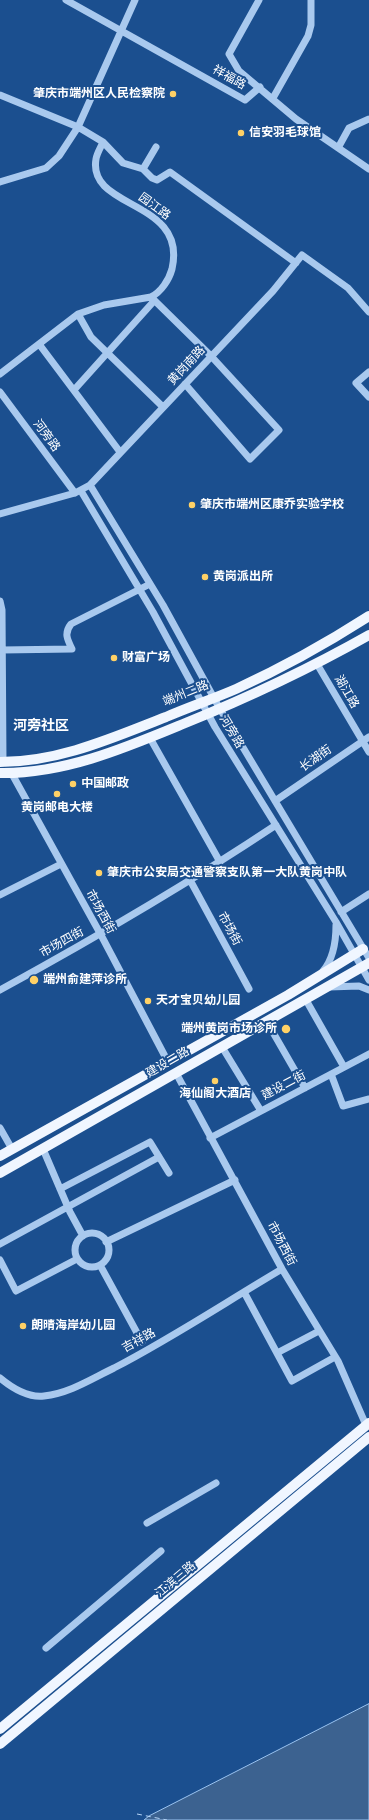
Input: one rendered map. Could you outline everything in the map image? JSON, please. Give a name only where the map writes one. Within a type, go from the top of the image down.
[{"type":"main road","name":"端州二路","points":[[1,762],[34,760],[74,752],[112,739],[236,689],[291,662],[369,616]]},
{"type":"main road","points":[[0,774],[12,774],[80,762],[102,756],[150,738],[242,700],[317,664],[369,634]]},
{"type":"main road","points":[[236,689],[242,700]]},
{"type":"main road","points":[[165,717],[170,729]]},
{"type":"main road","name":"建设二路","points":[[0,1156],[288,995],[318,975],[359,952]]},
{"type":"main road","name":"建设二路","points":[[0,1173],[329,987],[365,965]]},
{"type":"main road","points":[[288,995],[295,1006]]},
{"type":"main road","name":"江滨三路","points":[[0,1729],[368,1424]]},
{"type":"main road","name":"江滨三路","points":[[0,1744],[369,1437]]},
{"type":"street","name":"祥福路","points":[[66,0],[245,100],[260,87],[296,119],[369,169]]},
{"type":"street","points":[[0,182],[46,168],[59,156],[78,127],[135,0]]},
{"type":"street","points":[[259,0],[229,54],[239,71],[260,87]]},
{"type":"street","points":[[273,98],[308,36],[311,24],[311,0]]},
{"type":"street","points":[[0,95],[78,127],[103,142],[123,163],[143,169],[152,178],[157,180],[170,172],[296,262],[302,255],[348,288],[369,312]]},
{"type":"street","points":[[338,148],[349,128],[369,119]]},
{"type":"street","name":"园江路","points":[[74,390],[108,353],[164,285],[171,273],[174,260],[174,248],[167,230],[144,211],[116,196],[101,182],[96,166],[96,158],[103,142]]},
{"type":"street","points":[[143,169],[156,147]]},
{"type":"street","name":"黄岗南路","points":[[0,514],[78,492],[90,485],[273,291],[296,262]]},
{"type":"street","points":[[0,374],[78,314],[104,306],[152,299],[211,356],[279,430],[250,459],[185,384]]},
{"type":"street","points":[[78,314],[91,337],[163,407]]},
{"type":"street","points":[[39,344],[120,452]]},
{"type":"street","points":[[369,372],[356,383],[369,397]]},
{"type":"street","name":"河旁路","points":[[0,392],[78,492],[140,590],[201,703],[336,922],[359,952],[369,958]]},
{"type":"street","name":"河旁路","points":[[90,485],[150,584],[220,709],[341,912],[365,965],[369,980]]},
{"type":"street","points":[[2,650],[72,649],[66,638],[66,633],[71,624],[150,584]]},
{"type":"street","points":[[0,601],[2,610],[1,762]]},
{"type":"street","name":"湖江路","points":[[317,664],[369,752]]},
{"type":"street","name":"长湖街","points":[[275,801],[369,737]]},
{"type":"street","points":[[150,738],[220,862]]},
{"type":"street","name":"市场西街","points":[[12,774],[101,935],[168,1062]]},
{"type":"street","name":"市场四街","points":[[0,990],[101,935],[220,862],[276,825]]},
{"type":"street","points":[[0,895],[61,864]]},
{"type":"street","name":"市场街","points":[[190,880],[249,989]]},
{"type":"street","points":[[341,912],[369,894]]},
{"type":"street","points":[[318,975],[327,966],[334,949],[336,922]]},
{"type":"street","points":[[329,987],[359,986],[369,990]]},
{"type":"street","points":[[306,1000],[344,1067]]},
{"type":"street","points":[[267,1022],[305,1088]]},
{"type":"street","points":[[222,1047],[261,1111]]},
{"type":"street","name":"建设二街","points":[[210,1138],[369,1054]]},
{"type":"street","name":"市场西街","points":[[176,1073],[282,1268],[335,1357],[368,1424]]},
{"type":"street","points":[[331,1074],[343,1106],[369,1100]]},
{"type":"street","points":[[0,1128],[12,1150]]},
{"type":"street","points":[[60,1189],[150,1142],[169,1173]]},
{"type":"street","points":[[43,1149],[68,1207],[83,1236]]},
{"type":"street","points":[[0,1244],[159,1157]]},
{"type":"street","points":[[106,1242],[235,1180]]},
{"type":"street","points":[[88,1234],[98,1235],[106,1242],[108,1247],[107,1257],[100,1265],[88,1267],[83,1265],[77,1259],[74,1250],[75,1244],[83,1236],[88,1234]]},
{"type":"street","points":[[0,1260],[16,1291],[77,1259]]},
{"type":"street","points":[[100,1265],[142,1342]]},
{"type":"street","name":"吉祥路","points":[[0,1378],[9,1386],[25,1394],[42,1396],[71,1390],[146,1351],[282,1268]]},
{"type":"street","points":[[244,1292],[292,1381],[335,1357]]},
{"type":"street","points":[[277,1353],[319,1331]]},
{"type":"street","points":[[147,1523],[216,1483]]},
{"type":"street","points":[[46,1648],[161,1551]]},
{"type":"water","points":[[369,1704],[369,1820],[144,1820],[149,1816]]},
{"type":"ferry route","points":[[137,1814],[167,1820]]},
{"type":"place","name":"肇庆市端州区人民检察院","points":[[173,94]]},
{"type":"place","name":"信安羽毛球馆","points":[[241,133]]},
{"type":"place","name":"肇庆市端州区康乔实验学校","points":[[192,505]]},
{"type":"place","name":"黄岗派出所","points":[[205,577]]},
{"type":"place","name":"财富广场","points":[[114,658]]},
{"type":"place","name":"中国邮政","points":[[73,784]]},
{"type":"place","name":"黄岗邮电大楼","points":[[57,794]]},
{"type":"place","name":"肇庆市公安局交通警察支队第一大队黄岗中队","points":[[99,873]]},
{"type":"place","name":"端州俞建萍诊所","points":[[34,980]]},
{"type":"place","name":"天才宝贝幼儿园","points":[[148,1001]]},
{"type":"place","name":"端州黄岗市场诊所","points":[[286,1029]]},
{"type":"place","name":"海仙阁大酒店","points":[[215,1081]]},
{"type":"place","name":"朗晴海岸幼儿园","points":[[23,1326]]},
{"type":"district","name":"河旁社区","points":[[41,727]]}]
